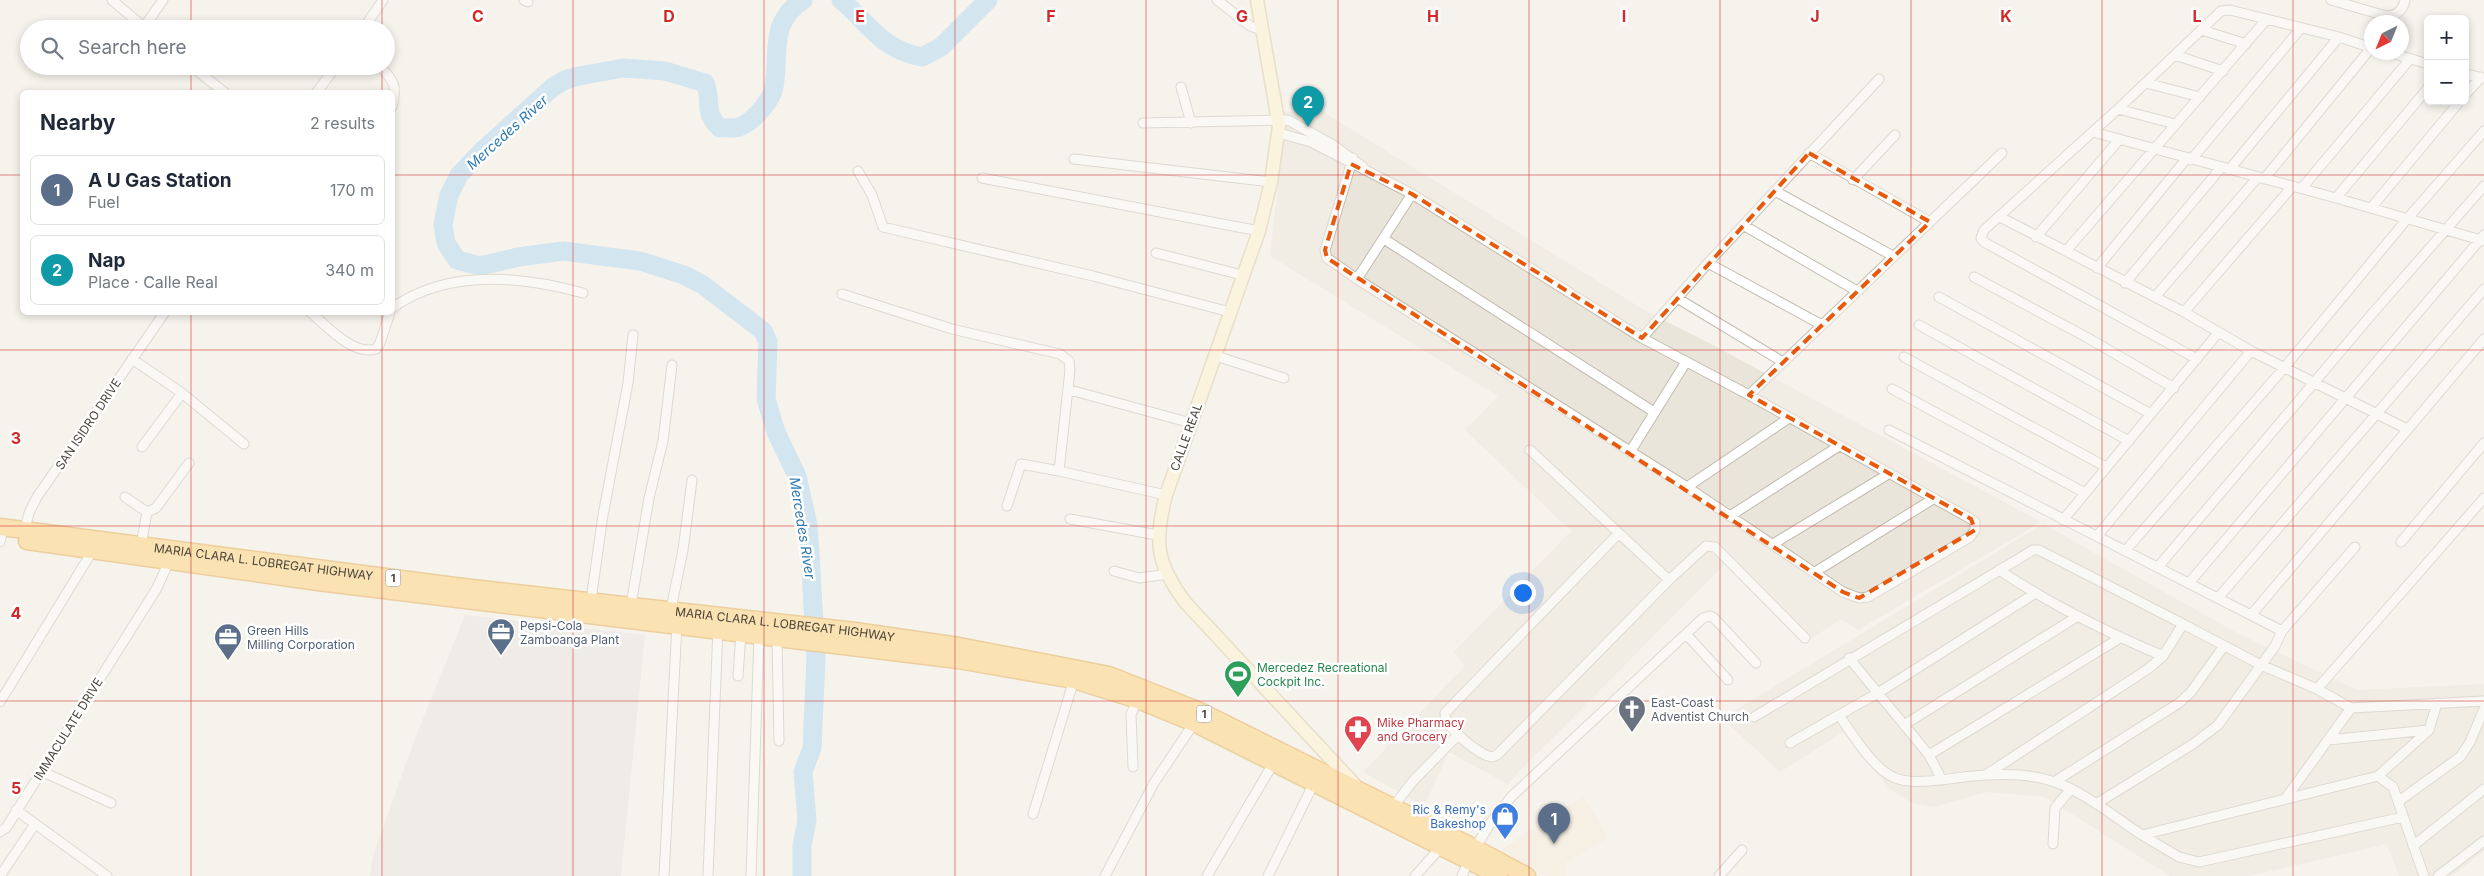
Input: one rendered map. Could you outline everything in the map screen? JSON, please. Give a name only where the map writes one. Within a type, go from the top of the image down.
[{"type":"highway","name":"MARIA CLARA L. LOBREGAT HIGHWAY","points":[[1,534],[141,545],[171,554]]},
{"type":"highway","name":"MARIA CLARA L. LOBREGAT HIGHWAY","points":[[23,535],[93,550],[171,554],[220,561],[631,605],[674,617]]},
{"type":"highway","name":"MARIA CLARA L. LOBREGAT HIGHWAY","points":[[220,561],[318,582],[674,617],[784,633],[960,646],[1109,675],[1200,711],[1393,806],[1472,854],[1498,876]]},
{"type":"highway","name":"MARIA CLARA L. LOBREGAT HIGHWAY","points":[[718,622],[741,632],[759,635],[784,633]]},
{"type":"highway","name":"MARIA CLARA L. LOBREGAT HIGHWAY","points":[[854,639],[958,660],[1074,680],[1138,700],[1194,723],[1442,846],[1472,854],[1527,876]]},
{"type":"street","points":[[112,0],[133,20]]},
{"type":"street","points":[[147,20],[164,0]]},
{"type":"street","points":[[369,20],[383,0]]},
{"type":"street","points":[[1217,0],[1250,26],[1262,30]]},
{"type":"street","name":"CALLE REAL","points":[[1257,0],[1278,119],[1279,133],[1271,182],[1259,231],[1166,495],[1157,535],[1162,560],[1178,592],[1211,631],[1358,789],[1368,809]]},
{"type":"street","points":[[2331,0],[2386,16],[2394,16],[2400,12],[2405,0]]},
{"type":"street","points":[[2197,359],[1984,242],[1981,238],[1984,230],[2118,109],[2221,11],[2230,10],[2339,37],[2364,46]]},
{"type":"street","points":[[2066,251],[2266,20]]},
{"type":"street","points":[[2097,268],[2301,28]]},
{"type":"street","points":[[2202,30],[2246,44]]},
{"type":"street","points":[[2125,283],[2339,37]]},
{"type":"street","points":[[2175,56],[2223,71]]},
{"type":"street","points":[[2155,297],[2261,178],[2364,56]]},
{"type":"street","points":[[2302,188],[2410,58],[2424,63]]},
{"type":"street","points":[[202,75],[221,90]]},
{"type":"street","points":[[319,90],[330,75]]},
{"type":"street","points":[[388,75],[394,82],[395,94]]},
{"type":"street","points":[[2469,75],[2482,77]]},
{"type":"street","points":[[2469,91],[2482,77]]},
{"type":"street","points":[[1642,338],[1708,263],[1879,79]]},
{"type":"street","points":[[2146,83],[2200,97]]},
{"type":"street","points":[[1181,87],[1192,123]]},
{"type":"street","points":[[2336,198],[2424,93]]},
{"type":"street","points":[[2371,208],[2457,105]]},
{"type":"street","points":[[2118,109],[2175,124]]},
{"type":"street","points":[[1143,123],[1278,119],[1288,120],[1312,131],[1332,148],[1363,168],[1412,194],[1642,338],[1890,473],[1975,522],[1975,530],[1970,537],[1868,597],[1859,598],[1852,596],[1687,487],[1357,279],[1325,254],[1352,161]]},
{"type":"street","points":[[1311,142],[1312,131]]},
{"type":"street","points":[[2126,550],[2284,368],[2484,131]]},
{"type":"street","points":[[2093,132],[2118,141],[2302,188],[2444,230],[2483,239],[2188,583]]},
{"type":"street","points":[[1279,133],[1332,148]]},
{"type":"street","points":[[1853,180],[1895,135]]},
{"type":"street","points":[[2036,237],[2118,141]]},
{"type":"street","points":[[1809,153],[1853,180],[1930,222]]},
{"type":"street","points":[[1748,395],[2002,153]]},
{"type":"street","points":[[1074,159],[1271,182]]},
{"type":"street","points":[[858,171],[872,195],[883,227],[1093,276],[1230,312]]},
{"type":"street","points":[[982,178],[1259,231]]},
{"type":"street","points":[[2184,312],[2292,186]]},
{"type":"street","points":[[2158,567],[2444,230],[2484,186]]},
{"type":"street","points":[[1775,191],[1893,256]]},
{"type":"street","points":[[1357,279],[1412,194]]},
{"type":"street","points":[[2000,217],[2184,312],[2251,351],[2407,429]]},
{"type":"street","points":[[1743,225],[1857,291]]},
{"type":"street","points":[[1384,239],[1654,412]]},
{"type":"street","points":[[1156,253],[1242,275]]},
{"type":"street","points":[[1708,263],[1822,325]]},
{"type":"street","points":[[1974,277],[2088,338],[2174,388]]},
{"type":"street","points":[[395,306],[419,291],[459,280],[549,283],[584,293]]},
{"type":"street","points":[[2218,598],[2484,289]]},
{"type":"street","points":[[842,294],[952,329],[1060,354],[1069,361],[1070,390],[1059,471]]},
{"type":"street","points":[[1940,297],[2152,414]]},
{"type":"street","points":[[1677,298],[1783,362]]},
{"type":"street","name":"SAN ISIDRO DRIVE","points":[[23,535],[29,512],[37,497],[163,315]]},
{"type":"street","points":[[314,315],[348,342],[365,350],[370,350],[376,348],[380,343],[389,315]]},
{"type":"street","points":[[1919,325],[2129,441]]},
{"type":"street","points":[[2064,520],[2218,333]]},
{"type":"street","points":[[591,600],[603,515],[628,383],[633,335]]},
{"type":"street","points":[[2252,614],[2484,339]]},
{"type":"street","points":[[2097,536],[2251,351]]},
{"type":"street","points":[[1216,356],[1284,378]]},
{"type":"street","points":[[1904,357],[2106,467]]},
{"type":"street","points":[[132,358],[182,393],[244,444]]},
{"type":"street","points":[[1630,452],[1686,362]]},
{"type":"street","points":[[631,605],[649,498],[663,441],[672,364]]},
{"type":"street","points":[[1892,389],[2085,493]]},
{"type":"street","points":[[1070,390],[1191,423]]},
{"type":"street","points":[[142,447],[182,393]]},
{"type":"street","points":[[1687,487],[1788,418]]},
{"type":"street","points":[[1889,430],[2282,631]]},
{"type":"street","points":[[2401,542],[2484,443]]},
{"type":"street","points":[[1730,516],[1839,446]]},
{"type":"street","points":[[1530,450],[1669,580]]},
{"type":"street","points":[[147,512],[156,508],[189,463]]},
{"type":"street","points":[[1007,506],[1021,464],[1166,495]]},
{"type":"street","points":[[1773,544],[1890,473]]},
{"type":"street","points":[[664,876],[674,617],[692,480]]},
{"type":"street","points":[[124,497],[147,512]]},
{"type":"street","points":[[2317,689],[2484,498]]},
{"type":"street","points":[[1815,572],[1933,499]]},
{"type":"street","points":[[141,545],[147,512]]},
{"type":"street","points":[[1070,519],[1157,535]]},
{"type":"street","points":[[1618,534],[1449,707],[1445,717],[1458,735],[1487,756],[1497,756],[1669,580],[1702,548],[1710,545],[1715,547],[1805,638]]},
{"type":"street","points":[[2096,804],[2193,744],[2218,725],[2275,646],[2282,631],[2355,547]]},
{"type":"street","points":[[0,702],[93,550]]},
{"type":"street","points":[[1754,717],[1849,658],[2028,552],[2039,550],[2261,665],[2317,689],[2351,708],[2484,701]]},
{"type":"street","name":"IMMACULATE DRIVE","points":[[0,832],[6,828],[157,588],[171,554]]},
{"type":"street","points":[[1998,570],[2034,594],[2120,638],[2163,656]]},
{"type":"street","points":[[1114,572],[1139,578],[1168,574]]},
{"type":"street","points":[[1790,743],[1878,693],[2034,594]]},
{"type":"street","points":[[1462,876],[1472,854],[1492,821],[1511,797],[1703,618],[1710,616],[1756,663]]},
{"type":"street","points":[[1904,725],[2078,616]]},
{"type":"street","points":[[708,876],[718,622]]},
{"type":"street","points":[[1987,774],[2148,670],[2163,656],[2183,624]]},
{"type":"street","points":[[738,676],[741,632]]},
{"type":"street","points":[[779,741],[784,633]]},
{"type":"street","points":[[1686,634],[1728,680]]},
{"type":"street","points":[[751,876],[759,635]]},
{"type":"street","points":[[1928,755],[2120,638]]},
{"type":"street","points":[[2054,782],[2179,702],[2190,692],[2224,646]]},
{"type":"street","points":[[1849,658],[1928,755],[1942,780]]},
{"type":"street","points":[[1033,814],[1074,680]]},
{"type":"street","points":[[1133,767],[1131,714],[1138,700]]},
{"type":"street","points":[[2142,835],[2378,776],[2429,730],[2437,703]]},
{"type":"street","points":[[2286,798],[2351,708]]},
{"type":"street","points":[[2399,801],[2460,757],[2470,742],[2484,709]]},
{"type":"street","points":[[1838,715],[1878,766],[1891,777],[1901,781],[1942,780],[1987,774],[2054,782],[2096,804],[2179,858],[2199,862],[2403,817]]},
{"type":"street","points":[[1105,876],[1154,782],[1194,723]]},
{"type":"street","points":[[2328,740],[2429,730]]},
{"type":"street","points":[[1393,806],[1458,735]]},
{"type":"street","points":[[1207,876],[1274,762]]},
{"type":"street","points":[[41,771],[110,803]]},
{"type":"street","points":[[2378,776],[2389,782],[2399,801],[2424,876]]},
{"type":"street","points":[[1268,876],[1314,783]]},
{"type":"street","points":[[2413,846],[2484,788]]},
{"type":"street","points":[[2053,844],[2055,808],[2070,790]]},
{"type":"street","points":[[16,810],[107,876]]},
{"type":"street","points":[[0,876],[35,824]]},
{"type":"street","points":[[2438,876],[2484,841]]},
{"type":"street","points":[[1415,876],[1442,846]]},
{"type":"street","points":[[1719,876],[1742,850]]},
{"type":"highlighted area","points":[[1809,153],[1930,222],[1749,395],[1971,519],[1975,530],[1859,598],[1843,592],[1327,258],[1325,250],[1351,164],[1412,194],[1642,338]]},
{"type":"shaded area","points":[[1302,99],[1646,311],[1711,344],[2041,522],[1858,630],[1841,619],[1803,644],[1726,563],[1507,784],[1449,752],[1424,806],[1363,772],[1465,666],[1454,652],[1571,531],[1465,430],[1498,396],[1270,256],[1282,151],[1281,110],[1294,113]]},
{"type":"shaded area","points":[[2043,524],[2239,634],[2357,690],[2484,684],[2484,851],[2452,876],[2399,876],[2387,844],[2249,876],[2170,876],[2045,797],[1987,792],[1934,807],[1912,803],[1890,789],[1843,732],[1780,772],[1722,718]]},
{"type":"shaded area","points":[[465,615],[645,635],[621,876],[370,876],[373,856],[414,741]]},
{"type":"shaded area","points":[[1583,796],[1608,838],[1566,862],[1566,876],[1546,876],[1501,850]]},
{"type":"waterway","name":"Mercedes River","points":[[802,876],[802,846],[807,820],[803,772],[812,748],[816,659],[808,525],[797,476],[776,432],[766,399],[768,342],[763,331],[703,285],[684,275],[640,261],[563,251],[518,257],[480,266],[457,260],[446,243],[443,225],[449,195],[459,175],[483,150],[553,87],[565,80],[623,68],[665,71],[705,83],[709,111],[720,128],[737,128],[744,125],[761,110],[770,98],[776,74],[780,29],[792,9],[803,0]]},
{"type":"waterway","name":"Mercedes River","points":[[841,0],[886,42],[896,48],[922,57],[941,47],[988,0]]},
{"type":"place","name":"Nap","points":[[1308,127]]},
{"type":"place","name":"Pepsi-Cola Zamboanga Plant","points":[[501,656]]},
{"type":"place","name":"Green Hills Milling Corporation","points":[[228,661]]},
{"type":"place","name":"Mercedez Recreational Cockpit Inc.","points":[[1238,698]]},
{"type":"place","name":"East-Coast Adventist Church","points":[[1632,733]]},
{"type":"place","name":"Mike Pharmacy and Grocery","points":[[1358,753]]},
{"type":"place","name":"Ric & Remy's Bakeshop","points":[[1505,840]]},
{"type":"place","name":"A U Gas Station","points":[[1554,844]]}]
